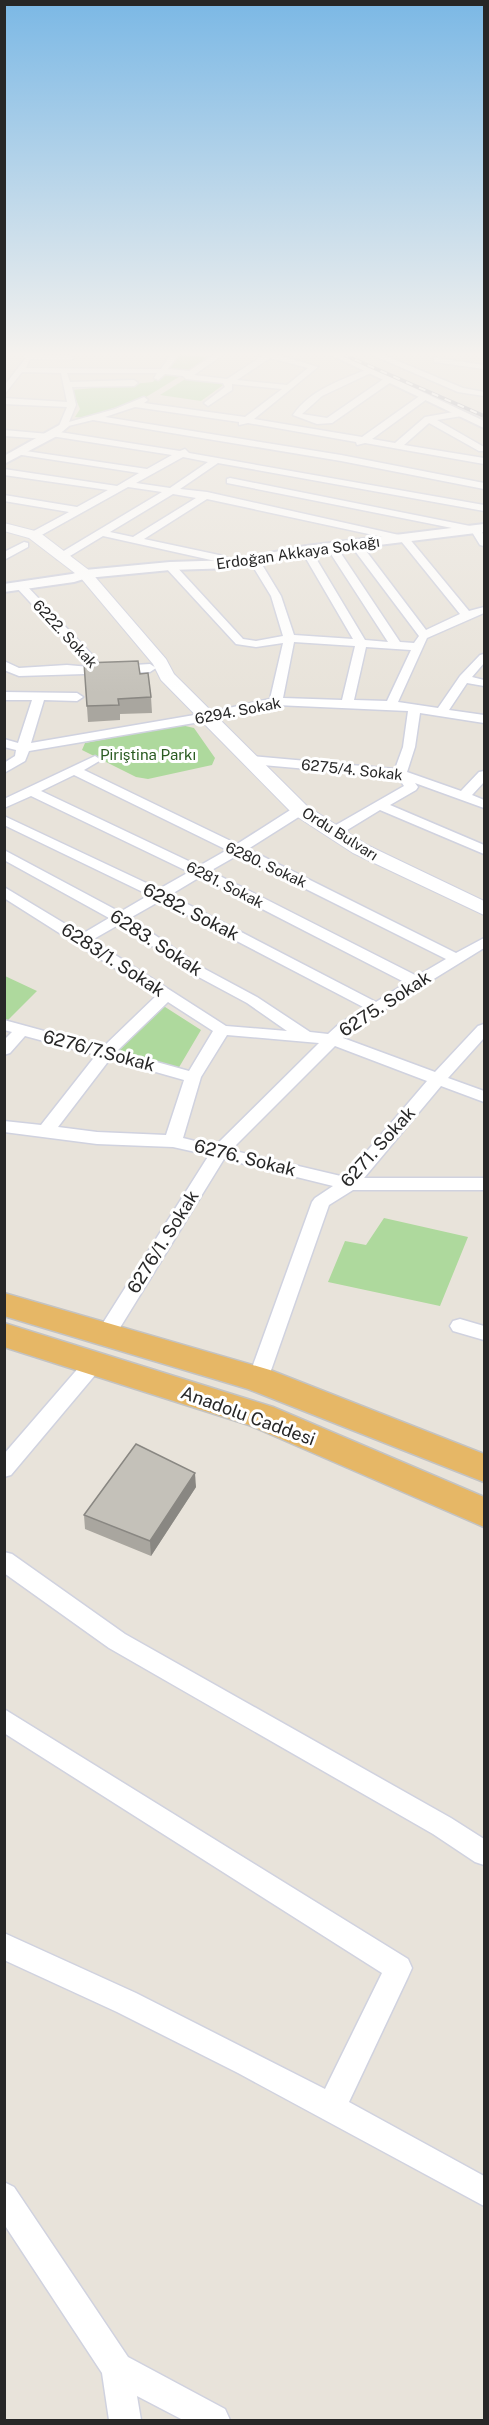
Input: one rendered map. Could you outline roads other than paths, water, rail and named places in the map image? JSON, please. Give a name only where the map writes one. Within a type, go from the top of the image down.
[{"type":"highway","name":"Anadolu Caddesi","points":[[4,1304],[100,1348],[484,1513]]},
{"type":"highway","name":"Anadolu Caddesi","points":[[4,1335],[100,1348],[258,1379],[484,1468]]},
{"type":"main road","name":"Ordu Bulvarı","points":[[4,527],[61,558],[80,576],[159,663],[167,676],[300,810],[360,849],[484,909]]},
{"type":"main road","name":"Ordu Bulvarı","points":[[4,538],[29,540],[80,576],[150,668],[167,676]]},
{"type":"street","points":[[116,467],[148,472]]},
{"type":"street","points":[[6,555],[157,467]]},
{"type":"street","points":[[61,558],[206,467]]},
{"type":"street","points":[[135,540],[252,467]]},
{"type":"street","points":[[253,467],[484,508]]},
{"type":"street","points":[[388,467],[484,486]]},
{"type":"street","points":[[4,472],[205,496],[404,539],[467,615]]},
{"type":"street","points":[[230,481],[480,529],[484,543]]},
{"type":"street","points":[[4,498],[81,511]]},
{"type":"street","name":"Erdoğan Akkaya Sokağı","points":[[4,588],[80,576],[170,566],[234,564],[306,550],[480,529]]},
{"type":"street","points":[[101,533],[219,558],[234,564]]},
{"type":"street","points":[[356,545],[424,635]]},
{"type":"street","points":[[332,548],[397,646]]},
{"type":"street","points":[[306,550],[361,643],[348,702]]},
{"type":"street","points":[[254,560],[273,586],[290,638],[278,681],[276,701]]},
{"type":"street","points":[[170,566],[240,642],[256,644],[290,638],[418,647]]},
{"type":"street","name":"6222. Sokak","points":[[21,586],[91,660],[98,671],[150,668]]},
{"type":"street","points":[[391,705],[424,635],[467,615],[484,610]]},
{"type":"street","points":[[442,711],[464,679],[484,657]]},
{"type":"street","points":[[4,664],[19,672],[67,669],[98,671]]},
{"type":"street","points":[[464,679],[484,683]]},
{"type":"street","points":[[4,696],[77,696]]},
{"type":"street","points":[[4,769],[21,758],[39,696]]},
{"type":"street","name":"6294. Sokak","points":[[23,748],[207,717],[276,701],[348,702],[415,707],[484,720]]},
{"type":"street","points":[[334,832],[411,787],[401,774],[409,747],[415,707]]},
{"type":"street","points":[[4,743],[23,748]]},
{"type":"street","points":[[4,804],[95,760]]},
{"type":"street","name":"6275/4. Sokak","points":[[252,760],[401,774],[484,804]]},
{"type":"street","name":"6280. Sokak","points":[[75,771],[366,912],[457,959]]},
{"type":"street","points":[[464,796],[483,780]]},
{"type":"street","name":"6281. Sokak","points":[[31,791],[200,872],[418,982]]},
{"type":"street","points":[[379,805],[484,850]]},
{"type":"street","points":[[81,940],[236,851],[300,810]]},
{"type":"street","name":"6282. Sokak","points":[[4,820],[160,895],[376,1008]]},
{"type":"street","name":"6283. Sokak","points":[[4,855],[120,918],[198,971],[252,1000],[304,1035]]},
{"type":"street","name":"6283/1. Sokak","points":[[4,891],[222,1029]]},
{"type":"street","name":"6275. Sokak","points":[[222,1029],[332,1039],[345,1027],[484,942]]},
{"type":"street","points":[[46,1131],[106,1053],[167,994]]},
{"type":"street","name":"6276/7.Sokak","points":[[4,1025],[193,1077]]},
{"type":"street","points":[[173,1141],[193,1077],[222,1029]]},
{"type":"street","name":"6271. Sokak","points":[[258,1379],[321,1202],[349,1184],[438,1079],[484,1029]]},
{"type":"street","points":[[4,1050],[22,1030]]},
{"type":"street","points":[[332,1039],[484,1097]]},
{"type":"street","name":"6276/1. Sokak","points":[[4,1469],[100,1348],[220,1151],[332,1039]]},
{"type":"street","name":"6276. Sokak","points":[[4,1126],[97,1138],[173,1141],[349,1184],[482,1181]]},
{"type":"street","points":[[460,1326],[484,1333]]},
{"type":"street","points":[[4,1561],[117,1641],[442,1826],[484,1853]]},
{"type":"street","points":[[4,1720],[399,1968],[332,2106]]},
{"type":"street","points":[[4,1946],[57,1969],[332,2106],[484,2192]]},
{"type":"street","points":[[4,2197],[117,2368],[125,2421]]},
{"type":"street","points":[[117,2368],[214,2421]]},
{"type":"park label","name":"Piriştina Parkı","points":[[148,755]]}]
